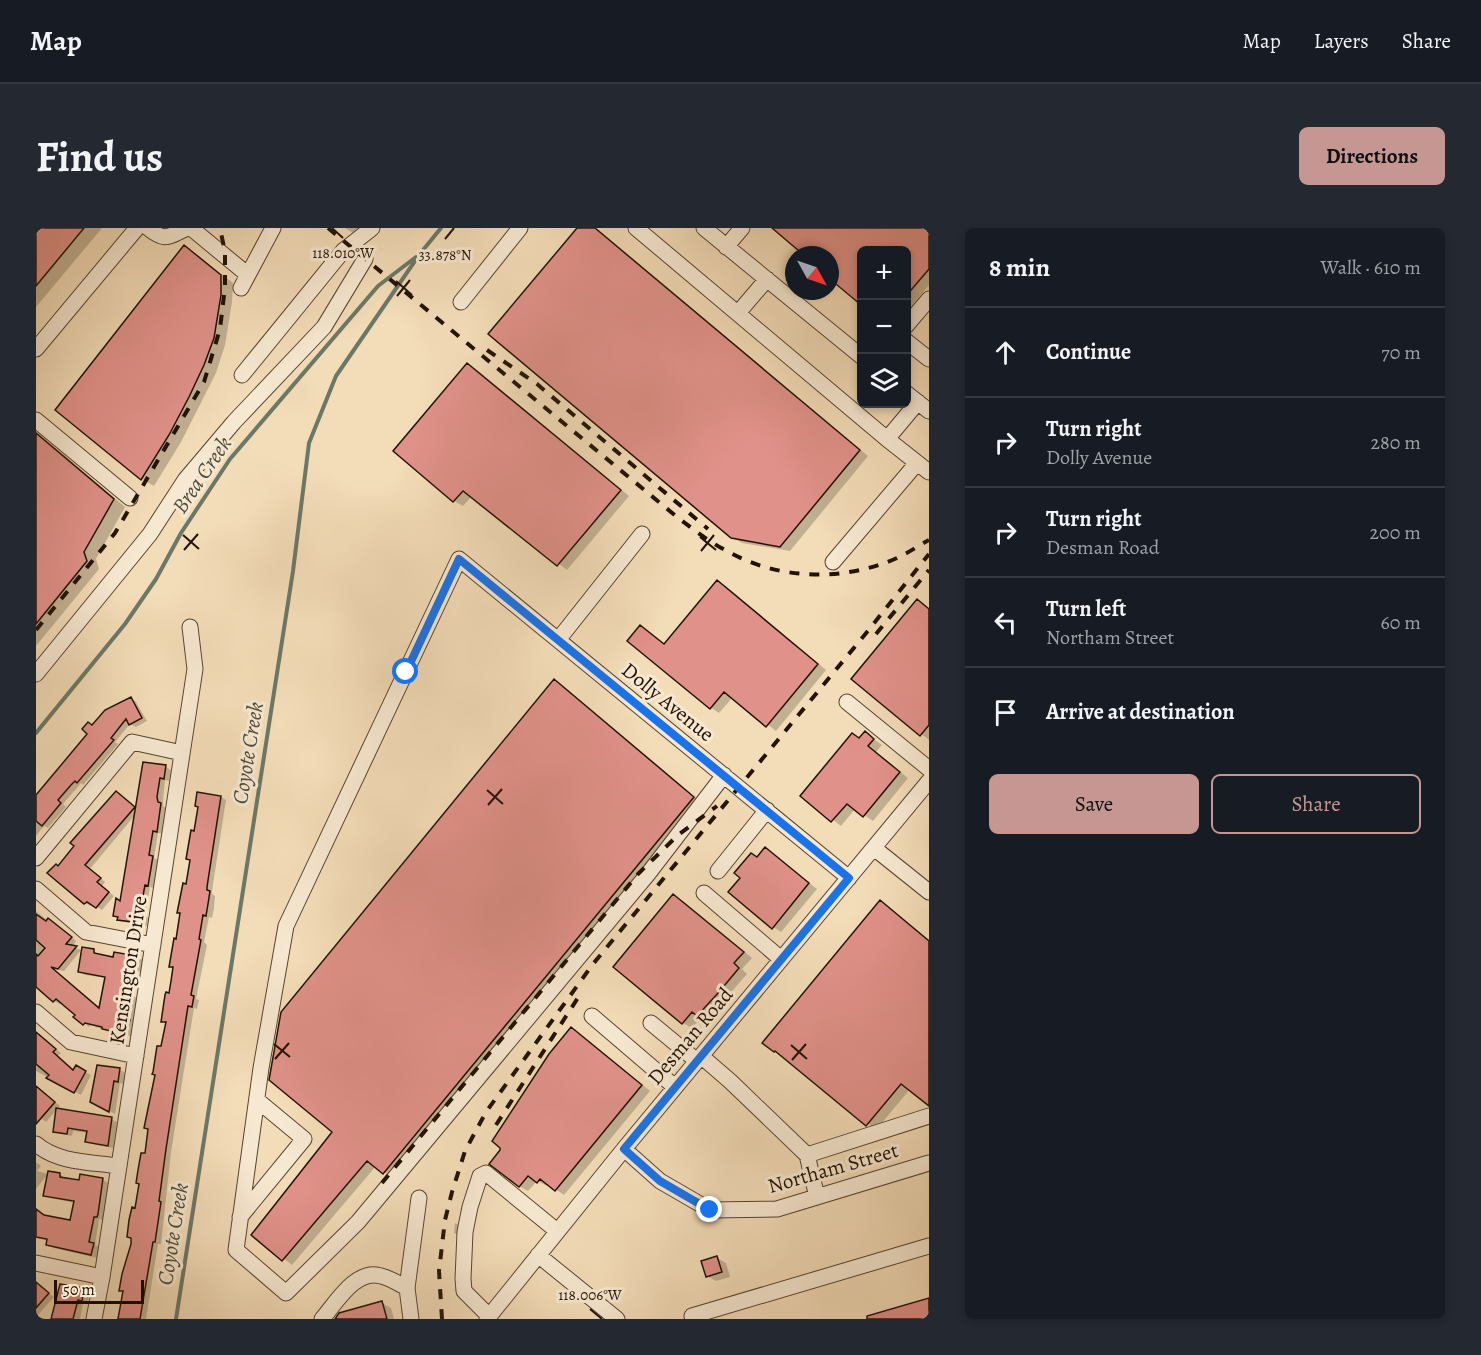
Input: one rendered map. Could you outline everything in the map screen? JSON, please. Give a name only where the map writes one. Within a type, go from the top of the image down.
[{"type":"street","points":[[36,349],[137,228]]},
{"type":"street","points":[[148,228],[160,238],[168,238],[187,228]]},
{"type":"street","points":[[192,228],[245,281],[273,228]]},
{"type":"street","points":[[242,375],[343,250],[372,228]]},
{"type":"street","points":[[461,302],[520,228]]},
{"type":"street","points":[[636,228],[923,468],[833,562]]},
{"type":"street","points":[[704,228],[857,354]]},
{"type":"street","points":[[726,247],[742,228]]},
{"type":"street","points":[[36,674],[150,534],[185,480],[234,423],[324,327],[365,259]]},
{"type":"street","points":[[738,313],[767,279]]},
{"type":"street","points":[[911,320],[929,299]]},
{"type":"street","points":[[911,344],[929,359]]},
{"type":"street","points":[[887,439],[918,402]]},
{"type":"street","points":[[36,420],[130,498]]},
{"type":"street","points":[[558,640],[642,534]]},
{"type":"street","name":"Dolly Avenue","points":[[256,1100],[286,926],[459,559],[849,878]]},
{"type":"street","name":"Kensington Drive","points":[[94,1319],[195,669],[190,627]]},
{"type":"street","points":[[847,702],[929,769]]},
{"type":"street","points":[[36,858],[132,742],[182,753]]},
{"type":"street","points":[[256,1100],[236,1250],[286,1293],[358,1222],[648,874],[724,775]]},
{"type":"street","name":"Desman Road","points":[[488,1317],[929,781]]},
{"type":"street","points":[[718,871],[767,810]]},
{"type":"street","points":[[874,848],[929,892]]},
{"type":"street","points":[[36,889],[86,932],[153,945]]},
{"type":"street","points":[[704,893],[781,959]]},
{"type":"street","points":[[36,1012],[71,1042],[136,1056]]},
{"type":"street","points":[[592,1016],[675,1087]]},
{"type":"street","points":[[651,1023],[730,1081],[807,1155],[817,1197]]},
{"type":"street","points":[[240,1217],[304,1139],[256,1100]]},
{"type":"street","points":[[807,1155],[929,1116]]},
{"type":"street","points":[[36,1144],[50,1155],[118,1166]]},
{"type":"street","name":"Northam Street","points":[[624,1149],[660,1181],[710,1210],[777,1209],[929,1163]]},
{"type":"street","points":[[488,1317],[464,1291],[463,1279],[465,1232],[480,1176],[486,1173],[557,1231]]},
{"type":"street","points":[[411,1319],[407,1288],[419,1198]]},
{"type":"street","points":[[692,1316],[929,1246]]},
{"type":"street","points":[[538,1255],[617,1319]]},
{"type":"street","points":[[36,1263],[102,1277]]},
{"type":"street","points":[[322,1319],[356,1280],[367,1274],[379,1275],[407,1288]]},
{"type":"building","points":[[36,228],[84,228],[36,286]]},
{"type":"building","points":[[577,228],[595,228],[860,450],[780,547],[731,538],[488,334]]},
{"type":"building","points":[[772,228],[929,228],[929,269],[911,290],[911,246],[857,246],[857,302],[839,287],[839,246],[793,246]]},
{"type":"building","points":[[184,245],[221,275],[221,295],[214,338],[189,397],[141,480],[55,410]]},
{"type":"building","points":[[467,363],[621,490],[557,566],[463,491],[453,502],[393,451]]},
{"type":"building","points":[[36,433],[114,499],[84,552],[87,561],[36,624]]},
{"type":"building","points":[[717,580],[818,664],[766,727],[724,692],[710,709],[627,641],[640,625],[664,644]]},
{"type":"building","points":[[917,599],[929,609],[929,725],[920,736],[851,679]]},
{"type":"building","points":[[554,679],[694,797],[383,1174],[367,1161],[282,1261],[251,1235],[332,1132],[269,1080],[281,1012]]},
{"type":"building","points":[[131,697],[142,718],[129,725],[126,719],[111,738],[114,740],[77,783],[75,781],[58,800],[61,803],[42,826],[36,821],[36,795],[87,734],[82,729],[88,722],[92,725],[105,710]]},
{"type":"building","points":[[865,731],[874,739],[868,746],[900,772],[863,817],[847,804],[831,822],[800,796],[852,733],[859,738]]},
{"type":"building","points":[[143,762],[166,765],[164,779],[160,778],[157,797],[158,802],[161,803],[157,832],[153,831],[149,855],[153,856],[148,886],[145,885],[140,912],[144,913],[141,923],[117,920],[118,917],[113,916],[116,898],[120,901]]},
{"type":"building","points":[[116,791],[135,807],[85,865],[101,878],[97,882],[109,892],[96,908],[87,902],[84,904],[47,873],[56,864],[58,866],[74,846],[70,843]]},
{"type":"building","points":[[197,792],[221,796],[207,887],[210,891],[199,939],[201,940],[191,995],[194,996],[192,1007],[188,1006],[166,1149],[157,1229],[140,1319],[118,1319],[123,1291],[119,1291],[131,1244],[131,1238],[127,1237],[129,1220],[132,1207],[135,1208],[141,1153],[145,1153],[148,1129],[144,1128],[155,1075],[152,1074],[157,1046],[161,1046],[166,1022],[161,1022],[165,995],[166,992],[169,993],[171,981],[173,967],[169,967],[180,913],[177,913],[183,883],[186,884],[190,860],[186,859],[198,807],[195,806]]},
{"type":"building","points":[[765,847],[809,883],[772,929],[728,892],[740,878],[734,873],[751,853],[757,857]]},
{"type":"building","points":[[673,894],[744,952],[734,963],[739,968],[719,992],[697,1016],[692,1012],[682,1024],[613,967]]},
{"type":"building","points":[[880,900],[929,941],[929,1106],[901,1084],[866,1126],[775,1051],[762,1043]]},
{"type":"building","points":[[36,914],[46,921],[48,918],[72,937],[66,944],[77,946],[58,969],[51,967],[99,1008],[105,977],[78,972],[82,947],[94,949],[94,953],[113,957],[114,952],[137,956],[135,970],[131,969],[128,988],[128,993],[132,993],[127,1020],[130,1020],[125,1034],[85,1023],[83,1025],[56,999],[53,1002],[36,987],[36,954],[38,956],[45,948],[36,940]]},
{"type":"building","points":[[571,1027],[642,1085],[555,1191],[540,1179],[537,1183],[528,1176],[519,1187],[489,1164],[500,1150],[492,1141],[549,1054]]},
{"type":"building","points":[[36,1032],[56,1049],[53,1052],[73,1070],[76,1065],[86,1071],[74,1093],[46,1078],[49,1075],[36,1064]]},
{"type":"building","points":[[97,1065],[120,1068],[118,1082],[114,1081],[109,1112],[90,1102]]},
{"type":"building","points":[[36,1086],[55,1102],[36,1124]]},
{"type":"building","points":[[56,1108],[112,1117],[108,1146],[85,1142],[87,1131],[68,1128],[67,1134],[53,1132]]},
{"type":"building","points":[[48,1171],[60,1173],[60,1177],[79,1180],[80,1174],[103,1178],[98,1214],[94,1217],[89,1242],[94,1243],[91,1255],[46,1245],[47,1239],[36,1237],[36,1209],[44,1215],[70,1220],[74,1201],[43,1196]]},
{"type":"building","points":[[717,1256],[722,1272],[706,1277],[701,1261]]},
{"type":"building","points":[[36,1282],[49,1293],[36,1308]]},
{"type":"building","points":[[60,1284],[84,1288],[82,1301],[78,1300],[73,1319],[51,1319]]},
{"type":"building","points":[[929,1298],[929,1319],[867,1319],[867,1316]]},
{"type":"building","points":[[382,1301],[387,1319],[335,1319],[339,1313]]},
{"type":"waterway","name":"Coyote Creek","points":[[176,1319],[293,571],[309,443],[336,376],[419,255],[441,228]]},
{"type":"waterway","name":"Brea Creek","points":[[36,733],[125,624],[156,579],[181,533],[230,459],[378,286],[416,257]]},
{"type":"railway","points":[[36,630],[115,533],[204,382],[220,329],[225,287],[225,252],[220,228]]},
{"type":"railway","points":[[328,228],[677,517],[727,551],[767,568],[789,572],[833,574],[876,566],[901,556],[929,540]]},
{"type":"railway","points":[[487,350],[537,384],[708,529]]},
{"type":"railway","points":[[442,1319],[439,1271],[445,1220],[465,1151],[486,1112],[593,964],[929,554]]},
{"type":"railway","points":[[876,634],[929,570]]},
{"type":"railway","points":[[382,1183],[638,874],[678,835],[717,806]]},
{"type":"railway","points":[[496,1125],[581,993]]},
{"type":"route","points":[[406,672],[459,559],[849,878],[624,1149],[660,1181],[710,1210]]}]
